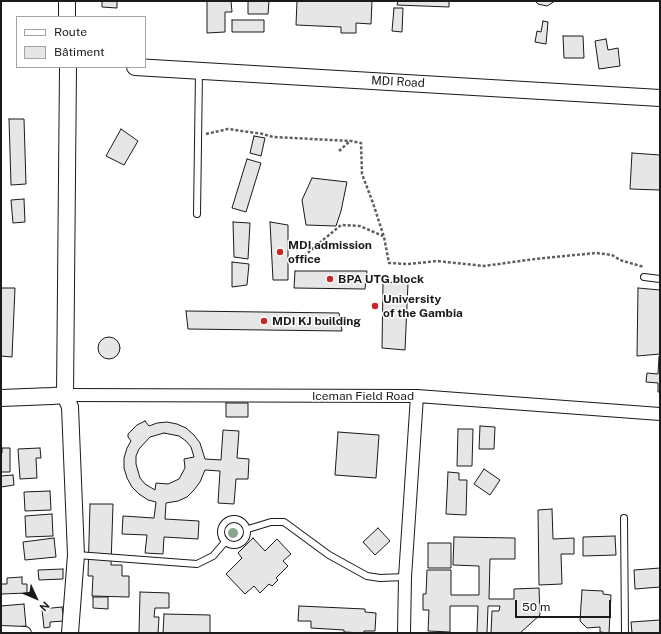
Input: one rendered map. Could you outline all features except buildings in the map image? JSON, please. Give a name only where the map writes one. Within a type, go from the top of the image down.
[{"type":"street","points":[[67,1],[67,16]]},
{"type":"street","points":[[68,68],[65,395],[70,407],[76,555],[70,633]]},
{"type":"street","name":"MDI Road","points":[[146,68],[660,98]]},
{"type":"street","points":[[1,398],[65,395]]},
{"type":"street","name":"Iceman Field Road","points":[[65,395],[416,396],[660,414]]},
{"type":"street","points":[[404,633],[405,577],[416,396]]},
{"type":"street","points":[[1,632],[24,633]]},
{"type":"lane","points":[[197,214],[199,71]]},
{"type":"lane","points":[[644,277],[660,279]]},
{"type":"lane","points":[[236,518],[244,522],[248,529],[247,537],[241,544],[233,545],[225,542],[221,530],[224,523],[228,520],[236,518]]},
{"type":"lane","points":[[624,518],[625,633]]},
{"type":"lane","points":[[248,529],[272,522],[284,522],[329,555],[367,576],[380,578],[405,577]]},
{"type":"lane","points":[[76,555],[197,564],[213,556],[225,542]]},
{"type":"path","points":[[198,136],[228,129],[263,134],[273,137],[351,141],[361,143],[362,174],[384,236],[389,263],[408,264],[437,261],[484,266],[596,253],[612,255],[620,260],[645,268]]},
{"type":"path","points":[[339,151],[351,141]]},
{"type":"path","points":[[304,256],[341,225],[360,226],[384,236]]},
{"type":"place","name":"MDI admission office","points":[[280,252]]},
{"type":"place","name":"BPA UTG block","points":[[330,279]]},
{"type":"place","name":"University of the Gambia","points":[[375,306]]},
{"type":"place","name":"MDI KJ building","points":[[264,321]]}]
